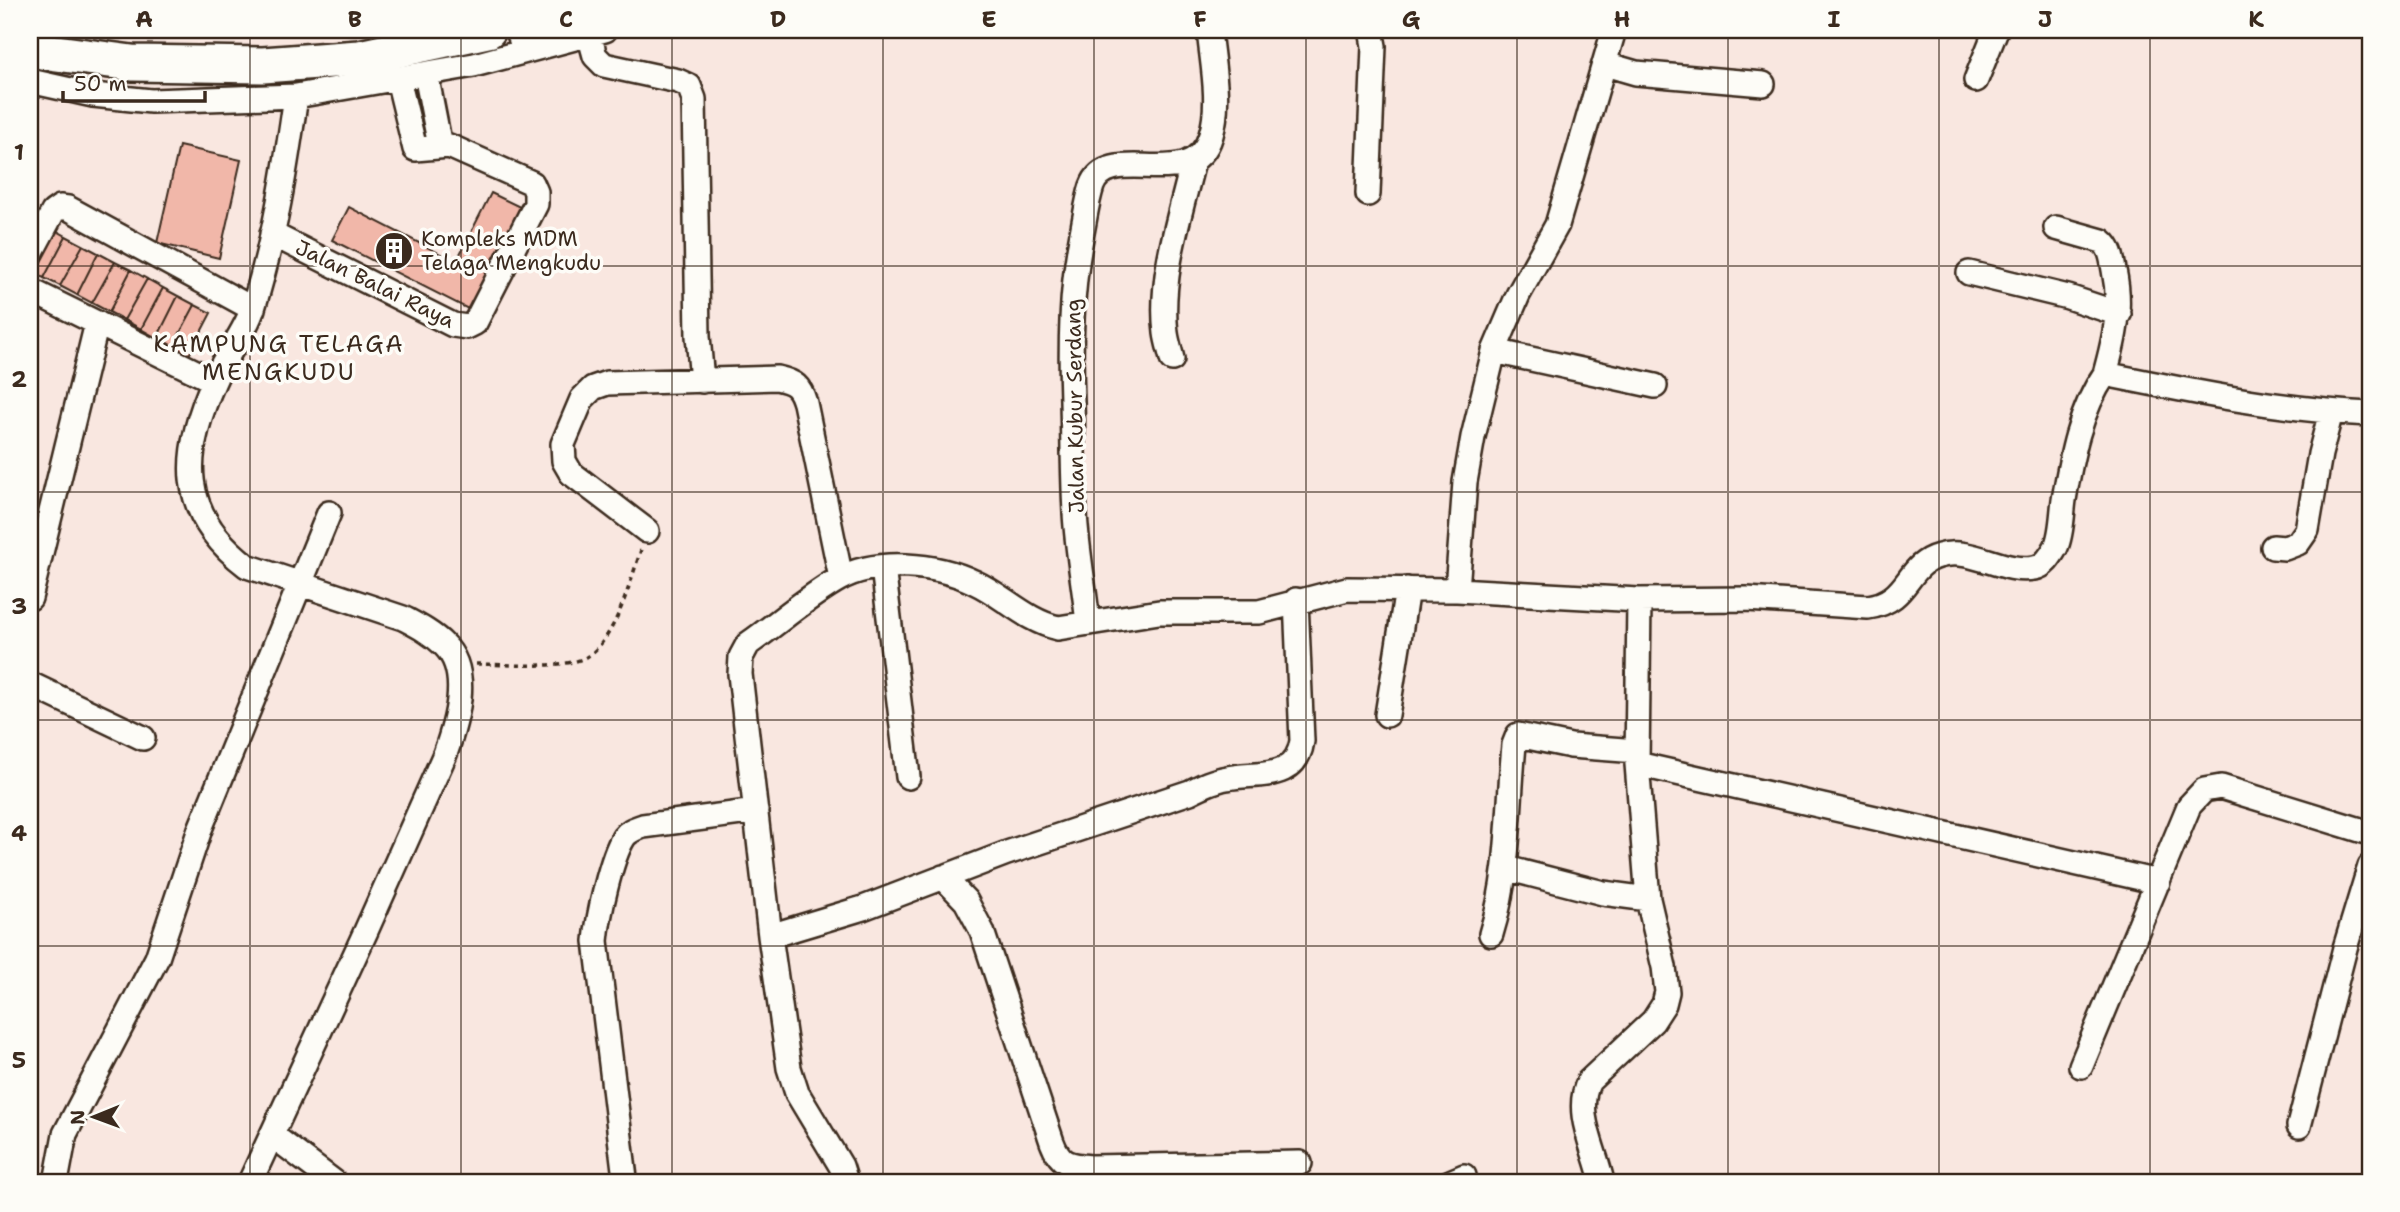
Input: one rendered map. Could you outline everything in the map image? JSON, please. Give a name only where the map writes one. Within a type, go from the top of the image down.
[{"type":"highway","points":[[30,48],[132,63],[262,65],[359,58],[488,30]]},
{"type":"street","points":[[1172,359],[1166,334],[1167,285],[1173,249],[1193,162],[1205,152],[1212,133],[1214,83],[1209,30]]},
{"type":"street","points":[[1368,194],[1374,46],[1371,30]]},
{"type":"street","points":[[1457,590],[1465,482],[1494,351],[1518,295],[1557,225],[1614,30]]},
{"type":"street","points":[[1976,80],[1996,30]]},
{"type":"street","points":[[30,81],[93,95],[151,101],[296,96],[474,65],[521,40],[597,32],[595,56],[604,65],[678,80],[688,86],[694,99],[698,336],[702,381]]},
{"type":"street","points":[[1605,64],[1636,73],[1763,84]]},
{"type":"street","points":[[398,79],[415,149],[440,146],[426,74]]},
{"type":"street","points":[[250,1182],[445,754],[457,711],[459,690],[457,664],[446,646],[425,629],[403,618],[247,566],[226,550],[209,529],[196,503],[191,471],[194,439],[214,381],[253,309],[272,234],[296,96]]},
{"type":"street","name":"Jalan Balai Raya","points":[[272,234],[453,325],[467,327],[475,323],[536,204],[536,192],[532,183],[524,179],[449,146],[440,146]]},
{"type":"street","name":"Jalan Kubur Serdang","points":[[1088,623],[1075,514],[1070,347],[1074,275],[1087,206],[1093,183],[1100,175],[1116,167],[1180,165],[1193,162]]},
{"type":"street","points":[[30,255],[53,212],[60,207],[68,208],[253,309]]},
{"type":"street","points":[[846,1182],[841,1166],[797,1093],[789,1068],[770,936],[740,674],[741,657],[748,644],[841,578],[883,567],[911,565],[946,571],[992,591],[1045,625],[1058,628],[1184,610],[1259,612],[1296,600],[1347,589],[1457,590],[1639,600],[1747,599],[1868,607],[1882,605],[1894,599],[1925,561],[1941,555],[1965,554],[2022,569],[2034,568],[2044,564],[2057,546],[2068,475],[2084,415],[2105,374],[2119,314],[2119,294],[2107,245],[2094,238],[2056,228]]},
{"type":"street","points":[[1969,273],[2068,297],[2119,314]]},
{"type":"street","points":[[30,290],[214,381]]},
{"type":"street","points":[[30,598],[97,323]]},
{"type":"street","points":[[1494,351],[1655,386]]},
{"type":"street","points":[[2105,374],[2228,398],[2331,412],[2370,414]]},
{"type":"street","points":[[647,531],[571,473],[564,461],[563,444],[582,400],[593,388],[607,383],[777,378],[793,381],[800,389],[841,578]]},
{"type":"street","points":[[2273,547],[2285,548],[2298,543],[2307,530],[2320,454],[2331,412]]},
{"type":"street","points":[[56,1182],[65,1134],[157,958],[200,829],[329,513]]},
{"type":"street","points":[[883,567],[908,777]]},
{"type":"street","points":[[1387,715],[1407,589]]},
{"type":"street","points":[[770,936],[863,908],[943,877],[1190,792],[1211,782],[1269,774],[1284,770],[1295,763],[1300,755],[1302,741],[1296,600]]},
{"type":"street","points":[[1602,1182],[1582,1109],[1583,1094],[1589,1081],[1653,1021],[1664,1004],[1667,992],[1648,899],[1637,757],[1639,600]]},
{"type":"street","points":[[30,684],[143,738]]},
{"type":"street","points":[[1491,934],[1499,911],[1506,868],[1512,757],[1518,735],[1637,757],[2158,882]]},
{"type":"street","points":[[2081,1066],[2189,806],[2204,790],[2221,788],[2370,832]]},
{"type":"street","points":[[625,1178],[596,941],[598,919],[617,854],[624,837],[631,830],[643,826],[756,811]]},
{"type":"street","points":[[2300,1126],[2370,866]]},
{"type":"street","points":[[1506,868],[1603,893],[1648,899]]},
{"type":"street","points":[[943,877],[966,901],[982,931],[1056,1154],[1063,1161],[1073,1166],[1091,1167],[1300,1163]]},
{"type":"street","points":[[272,1135],[334,1182]]},
{"type":"path","points":[[457,664],[564,664],[588,656],[604,639],[618,613],[647,531]]},
{"type":"building","points":[[179,146],[241,160],[219,258],[157,243]]},
{"type":"building","name":"Kompleks MDM Telaga Mengkudu","points":[[491,193],[524,209],[472,311],[332,240],[349,207],[456,262]]},
{"type":"building","points":[[50,227],[66,236],[44,278],[30,270],[30,266]]},
{"type":"building","points":[[66,236],[83,245],[60,286],[44,278]]},
{"type":"building","points":[[83,245],[98,253],[77,295],[60,286]]},
{"type":"building","points":[[98,253],[115,262],[92,303],[77,295]]},
{"type":"building","points":[[115,262],[131,270],[109,312],[92,303]]},
{"type":"building","points":[[131,270],[147,279],[124,320],[109,312]]},
{"type":"building","points":[[147,279],[163,288],[141,329],[124,320]]},
{"type":"building","points":[[163,288],[178,296],[157,338],[141,329]]},
{"type":"building","points":[[178,296],[195,305],[173,346],[157,338]]},
{"type":"building","points":[[195,305],[211,313],[189,355],[173,346]]},
{"type":"place","name":"Kompleks MDM Telaga Mengkudu","points":[[394,251]]},
{"type":"district","name":"KAMPUNG TELAGA MENGKUDU","points":[[279,358]]}]
